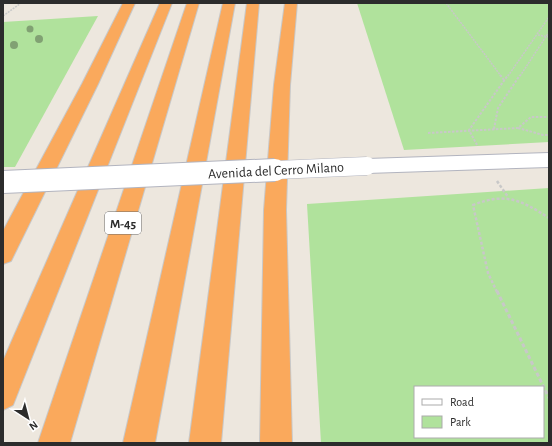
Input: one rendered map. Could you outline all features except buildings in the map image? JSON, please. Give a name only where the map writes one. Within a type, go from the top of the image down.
[{"type":"highway","points":[[3,254],[90,84],[129,3]]},
{"type":"highway","points":[[134,80],[159,3]]},
{"type":"highway","points":[[3,395],[166,3]]},
{"type":"highway","name":"M-45","points":[[54,443],[194,3]]},
{"type":"highway","points":[[139,443],[229,3]]},
{"type":"highway","points":[[205,443],[253,3]]},
{"type":"highway","points":[[244,81],[261,3]]},
{"type":"highway","points":[[276,443],[275,210],[282,85],[291,3]]},
{"type":"street","name":"Avenida del Cerro Milano","points":[[3,182],[367,166],[549,160]]},
{"type":"path","points":[[3,16],[22,3]]},
{"type":"path","points":[[446,3],[504,80]]},
{"type":"path","points":[[3,12],[9,13]]},
{"type":"path","points":[[469,130],[549,17]]},
{"type":"path","points":[[494,129],[498,108],[548,36],[549,32]]},
{"type":"path","points":[[537,35],[548,36]]},
{"type":"path","points":[[518,128],[531,117],[549,117]]},
{"type":"path","points":[[428,133],[518,128],[543,135],[549,135]]},
{"type":"path","points":[[469,130],[477,146]]},
{"type":"path","points":[[496,181],[508,197]]},
{"type":"path","points":[[543,386],[488,273],[474,205],[486,200],[508,197],[528,205],[549,218]]},
{"type":"path","points":[[544,388],[549,398]]},
{"type":"green space","points":[[357,3],[549,3],[549,142],[404,150]]},
{"type":"green space","points":[[98,16],[15,167],[3,167],[3,22]]},
{"type":"green space","points":[[549,188],[549,443],[321,443],[307,204]]}]
